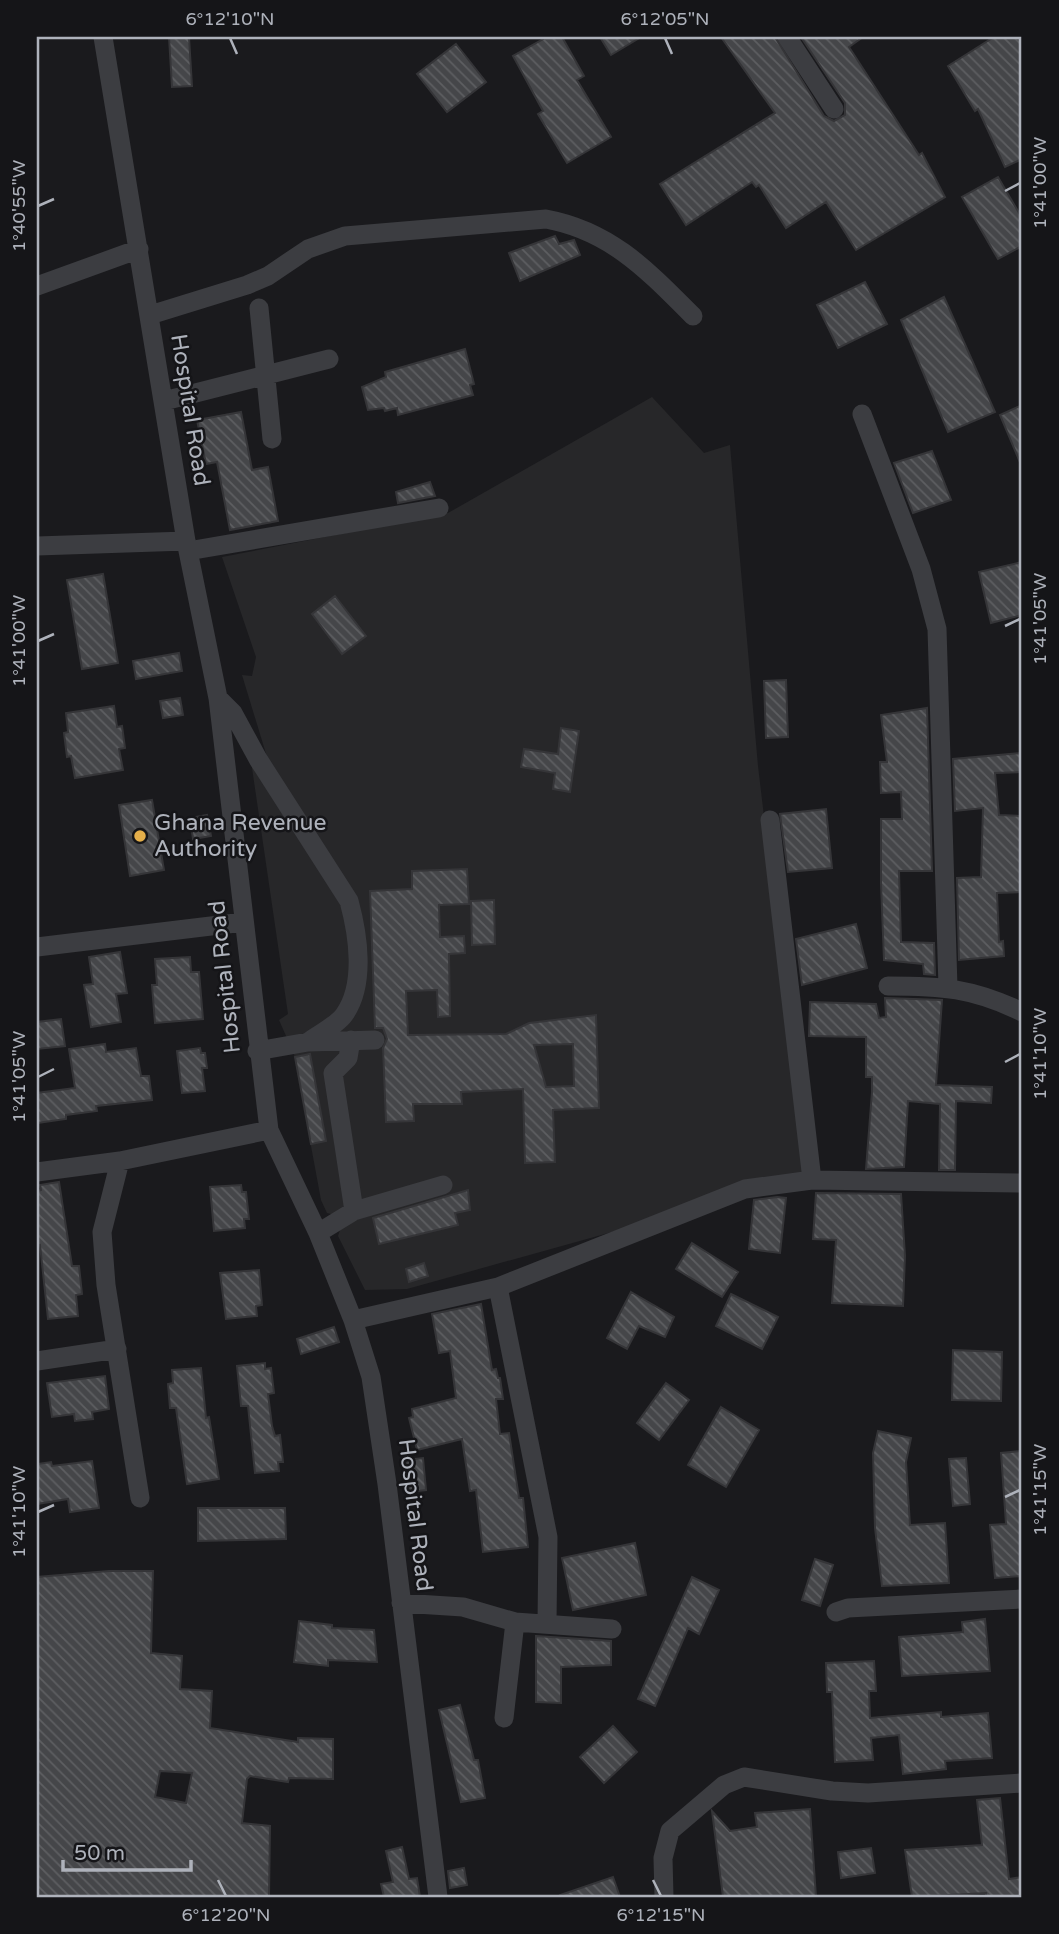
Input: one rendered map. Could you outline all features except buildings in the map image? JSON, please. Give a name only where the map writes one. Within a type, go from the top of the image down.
[{"type":"street","name":"Hospital Road","points":[[103,37],[187,546],[218,698],[257,1051],[269,1130],[318,1233],[353,1320],[371,1377],[438,1897]]},
{"type":"street","points":[[787,37],[834,109]]},
{"type":"street","points":[[150,315],[247,285],[268,276],[294,256],[326,240],[345,236],[546,219],[570,223],[626,252],[693,316]]},
{"type":"street","points":[[37,286],[139,249]]},
{"type":"street","points":[[259,307],[272,439]]},
{"type":"street","points":[[164,401],[329,359]]},
{"type":"street","points":[[862,414],[922,569],[937,629],[948,986]]},
{"type":"street","points":[[37,546],[187,546],[439,508]]},
{"type":"street","points":[[218,698],[233,713],[258,759],[349,901],[353,914],[358,970],[352,998],[344,1016],[308,1042]]},
{"type":"street","points":[[770,820],[812,1180]]},
{"type":"street","points":[[37,947],[244,922]]},
{"type":"street","points":[[888,986],[948,986],[995,1000],[1022,1012]]},
{"type":"street","points":[[351,1040],[348,1058],[333,1073],[354,1211]]},
{"type":"street","points":[[257,1051],[308,1042],[375,1040]]},
{"type":"street","points":[[37,1172],[120,1161],[269,1130]]},
{"type":"street","points":[[120,1161],[102,1232],[140,1498]]},
{"type":"street","points":[[353,1320],[498,1287],[745,1188],[812,1180],[1022,1183]]},
{"type":"street","points":[[318,1233],[354,1211],[443,1185]]},
{"type":"street","points":[[498,1287],[548,1537],[547,1623]]},
{"type":"street","points":[[37,1361],[117,1349]]},
{"type":"street","points":[[836,1612],[848,1608],[1022,1599]]},
{"type":"street","points":[[401,1603],[463,1607],[515,1622],[612,1629]]},
{"type":"street","points":[[504,1718],[515,1622]]},
{"type":"street","points":[[664,1897],[663,1858],[670,1830],[724,1786],[744,1777],[832,1791],[868,1793],[1022,1783]]},
{"type":"shaded area","points":[[652,397],[704,453],[730,445],[758,766],[806,1171],[612,1232],[407,1289],[365,1290],[338,1236],[341,1227],[335,1215],[327,1213],[321,1200],[294,1054],[279,1020],[288,1014],[251,761],[267,757],[242,675],[252,676],[256,657],[222,557],[448,513]]},
{"type":"place","name":"Ghana Revenue Authority","points":[[140,836]]}]
